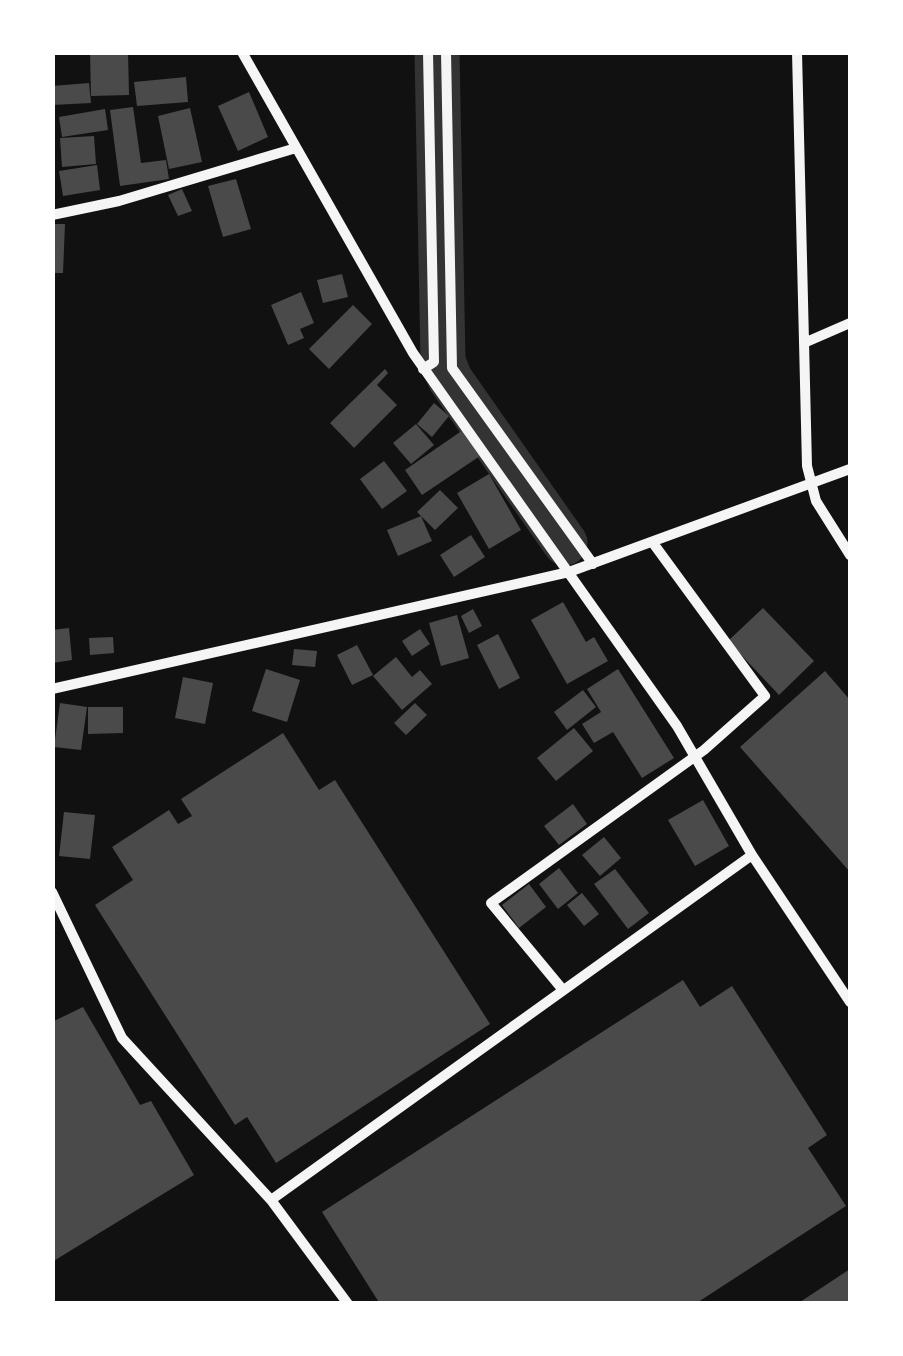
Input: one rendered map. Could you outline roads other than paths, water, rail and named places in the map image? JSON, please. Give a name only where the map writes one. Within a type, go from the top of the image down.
[{"type":"street","points":[[242,52],[424,369],[678,726],[752,855],[850,1002]]},
{"type":"street","points":[[424,369],[434,362],[428,52]]},
{"type":"street","points":[[446,52],[452,368],[592,564]]},
{"type":"street","points":[[797,52],[811,484],[850,554]]},
{"type":"street","points":[[52,215],[119,201],[296,148]]},
{"type":"street","points":[[804,344],[850,322]]},
{"type":"street","points":[[52,690],[569,572],[850,469]]},
{"type":"street","points":[[563,990],[492,903],[693,755],[765,696],[653,543]]},
{"type":"street","points":[[272,1200],[752,855]]},
{"type":"street","points":[[52,892],[122,1038],[272,1200],[348,1304]]},
{"type":"waterway","points":[[437,52],[443,361],[450,379],[565,543]]}]
